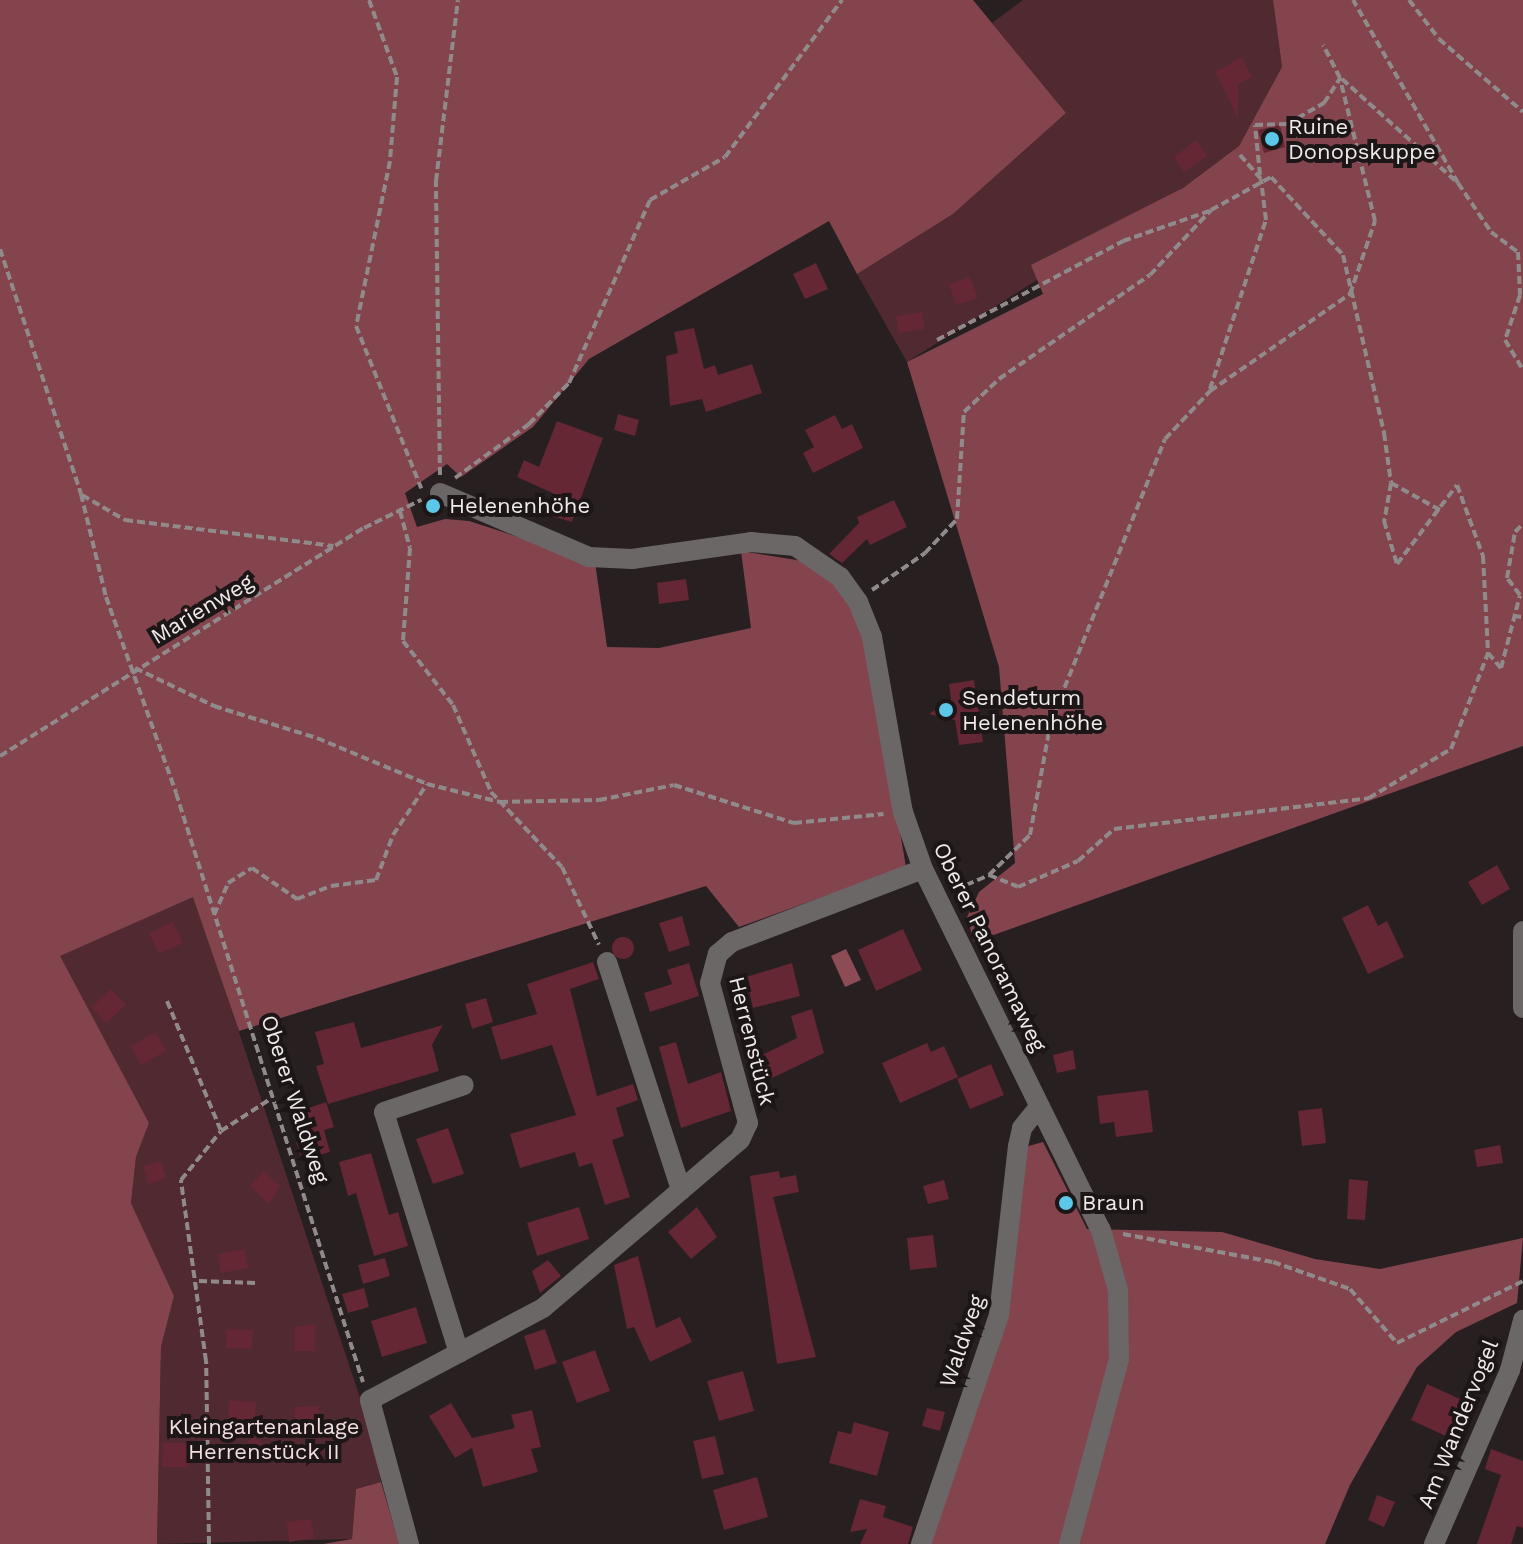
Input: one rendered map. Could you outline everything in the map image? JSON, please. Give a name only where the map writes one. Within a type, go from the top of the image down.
[{"type":"street","name":"Oberer Panoramaweg","points":[[432,495],[563,549],[632,559],[779,544],[805,551],[840,577],[872,637],[903,812],[923,869],[1101,1230],[1118,1290],[1119,1359],[1069,1544]]},
{"type":"street","name":"Herrenstück","points":[[370,1400],[543,1308],[740,1140],[748,1123],[710,983],[718,954],[732,942],[923,869]]},
{"type":"street","points":[[1523,931],[1523,1008]]},
{"type":"street","points":[[607,962],[681,1190]]},
{"type":"street","points":[[459,1353],[384,1112],[464,1085]]},
{"type":"street","name":"Waldweg","points":[[921,1544],[999,1315],[1018,1146],[1022,1128],[1040,1106]]},
{"type":"street","name":"Am Wandervogel","points":[[1434,1544],[1510,1370],[1523,1320]]},
{"type":"street","points":[[370,1400],[409,1544]]},
{"type":"path","points":[[369,0],[397,77],[390,161],[356,326],[432,495]]},
{"type":"path","points":[[432,495],[436,181],[458,0]]},
{"type":"path","name":"Marienweg","points":[[0,756],[135,668],[335,546],[432,495],[466,467],[529,424],[569,383],[650,200],[725,157],[842,0]]},
{"type":"path","points":[[1353,0],[1458,183],[1491,232],[1518,252],[1520,295],[1505,340],[1523,370]]},
{"type":"path","points":[[1409,0],[1439,39],[1523,112]]},
{"type":"path","points":[[966,885],[989,875],[1030,835],[1051,721],[1165,439],[1210,391],[1350,294],[1375,221],[1340,78],[1323,45]]},
{"type":"path","points":[[1340,78],[1458,183]]},
{"type":"path","points":[[1210,391],[1266,220],[1255,125],[1287,124],[1324,103],[1340,78]]},
{"type":"path","points":[[989,875],[1018,887],[1078,861],[1114,829],[1369,798],[1451,749],[1488,653],[1483,556],[1457,485],[1397,564],[1384,521],[1391,483],[1343,255],[1287,189],[1261,179],[1240,155]]},
{"type":"path","points":[[937,340],[1123,241],[1211,210],[1261,179]]},
{"type":"path","points":[[883,582],[957,519],[964,412],[999,379],[1150,275],[1211,210]]},
{"type":"path","name":"Oberer Waldweg","points":[[0,249],[81,494],[106,597],[135,668],[269,1100],[370,1400]]},
{"type":"path","points":[[1391,483],[1440,510]]},
{"type":"path","points":[[81,494],[125,520],[335,546]]},
{"type":"path","points":[[400,511],[410,548],[403,641],[453,705],[500,802],[562,867],[607,962]]},
{"type":"path","points":[[1488,653],[1501,668],[1520,595],[1507,578],[1515,532],[1523,524]]},
{"type":"path","points":[[1513,616],[1523,617]]},
{"type":"path","points":[[135,668],[214,706],[317,738],[427,784],[500,802],[599,800],[674,785],[794,823],[903,812]]},
{"type":"path","points":[[214,918],[228,883],[252,868],[297,899],[376,880],[393,835],[427,784]]},
{"type":"path","points":[[167,1001],[221,1131]]},
{"type":"path","points":[[209,1544],[199,1281],[181,1180],[221,1131],[269,1100]]},
{"type":"path","points":[[1101,1230],[1273,1262],[1350,1289],[1397,1343],[1523,1281]]},
{"type":"path","points":[[199,1281],[258,1283]]},
{"type":"path","points":[[206,1422],[308,1430]]},
{"type":"green space","points":[[1023,0],[1273,0],[1282,67],[1239,146],[1183,188],[907,362],[857,274],[953,214],[1066,113],[992,23]]},
{"type":"green space","name":"Kleingartenanlage Herrenstück II","points":[[194,896],[371,1431],[381,1482],[356,1489],[352,1539],[157,1544],[161,1347],[174,1296],[131,1203],[136,1157],[149,1123],[59,956]]},
{"type":"shaded area","points":[[0,0],[973,0],[1066,113],[953,214],[857,274],[829,221],[589,359],[533,427],[461,477],[447,464],[405,493],[417,527],[445,519],[469,521],[595,562],[607,647],[659,648],[751,628],[741,551],[803,561],[837,587],[855,613],[872,668],[906,867],[739,927],[706,886],[239,1031],[193,897],[60,956],[149,1123],[136,1157],[131,1203],[174,1296],[161,1347],[157,1544],[0,1544]]},
{"type":"shaded area","points":[[1273,0],[1523,0],[1523,746],[974,942],[967,917],[979,892],[1015,863],[999,667],[907,362],[1043,294],[1031,265],[1183,188],[1239,146],[1282,67]]},
{"type":"shaded area","points":[[846,949],[861,980],[845,987],[831,956]]},
{"type":"shaded area","points":[[1043,1142],[1087,1229],[1222,1232],[1315,1259],[1380,1269],[1523,1238],[1517,1303],[1456,1332],[1417,1367],[1350,1485],[1325,1544],[929,1544],[1010,1298],[1025,1147]]},
{"type":"shaded area","points":[[381,1482],[399,1544],[323,1544],[352,1539],[356,1489]]},
{"type":"building","points":[[1242,57],[1252,77],[1238,84],[1238,118],[1215,72]]},
{"type":"building","name":"Ruine Donopskuppe","points":[[1280,125],[1285,147],[1264,153],[1258,130]]},
{"type":"building","points":[[1196,140],[1207,156],[1184,172],[1174,157]]},
{"type":"building","points":[[816,263],[828,289],[805,299],[793,274]]},
{"type":"building","points":[[970,277],[978,298],[956,305],[949,284]]},
{"type":"building","points":[[922,312],[925,329],[899,333],[896,316]]},
{"type":"building","points":[[694,328],[704,369],[715,365],[718,375],[752,364],[762,393],[706,412],[702,399],[670,406],[666,356],[678,353],[674,332]]},
{"type":"building","points":[[618,414],[639,420],[635,436],[614,430]]},
{"type":"building","points":[[835,415],[842,429],[852,424],[863,448],[813,473],[803,453],[814,447],[805,430]]},
{"type":"building","points":[[557,421],[603,438],[572,522],[552,516],[559,496],[517,477],[524,460],[539,467]]},
{"type":"building","points":[[894,500],[907,527],[870,545],[867,539],[842,563],[829,554],[859,523],[857,517]]},
{"type":"building","points":[[686,579],[689,600],[659,604],[657,583]]},
{"type":"building","points":[[974,680],[983,742],[959,745],[955,720],[929,714],[951,699],[949,684]]},
{"type":"building","points":[[1497,865],[1510,889],[1482,905],[1468,882]]},
{"type":"building","points":[[1368,905],[1378,926],[1387,921],[1404,957],[1368,974],[1342,918]]},
{"type":"building","points":[[682,916],[690,945],[669,952],[659,923]]},
{"type":"building","points":[[173,922],[183,943],[159,954],[149,933]]},
{"type":"building","points":[[903,929],[922,970],[876,991],[858,950]]},
{"type":"building","points":[[623,937],[631,940],[634,948],[631,956],[623,959],[615,956],[612,948],[615,940]]},
{"type":"building","points":[[593,962],[599,979],[570,989],[597,1096],[633,1084],[638,1100],[616,1108],[624,1136],[612,1140],[630,1197],[605,1205],[592,1163],[579,1167],[575,1152],[520,1168],[510,1134],[576,1115],[552,1045],[501,1060],[491,1027],[537,1014],[527,984]]},
{"type":"building","points":[[689,963],[699,996],[650,1012],[644,993],[672,984],[667,970]]},
{"type":"building","points":[[792,963],[800,996],[753,1008],[746,977]]},
{"type":"building","points":[[111,989],[126,1005],[106,1023],[91,1007]]},
{"type":"building","points":[[486,998],[493,1022],[472,1029],[465,1004]]},
{"type":"building","points":[[812,1009],[824,1053],[764,1082],[750,1072],[738,1034],[754,1029],[762,1055],[797,1038],[791,1016]]},
{"type":"building","points":[[354,1022],[361,1048],[443,1025],[432,1045],[439,1071],[328,1104],[316,1066],[324,1064],[315,1032]]},
{"type":"building","points":[[156,1032],[166,1051],[141,1065],[131,1046]]},
{"type":"building","points":[[676,1042],[688,1084],[721,1072],[731,1111],[681,1128],[659,1047]]},
{"type":"building","points":[[927,1043],[931,1052],[944,1046],[958,1077],[900,1103],[882,1063]]},
{"type":"building","points":[[1073,1050],[1076,1069],[1057,1073],[1053,1055]]},
{"type":"building","points":[[991,1064],[1004,1095],[970,1109],[957,1079]]},
{"type":"building","points":[[1148,1090],[1153,1132],[1116,1137],[1114,1122],[1100,1124],[1097,1096]]},
{"type":"building","points":[[326,1102],[334,1127],[324,1130],[330,1152],[302,1160],[296,1142],[305,1140],[297,1112]]},
{"type":"building","points":[[1322,1108],[1326,1143],[1302,1146],[1298,1111]]},
{"type":"building","points":[[448,1128],[464,1174],[433,1184],[416,1139]]},
{"type":"building","points":[[1500,1145],[1503,1163],[1477,1167],[1474,1150]]},
{"type":"building","points":[[371,1153],[389,1215],[398,1212],[408,1246],[374,1256],[356,1193],[348,1196],[339,1162]]},
{"type":"building","points":[[161,1161],[166,1178],[148,1184],[143,1166]]},
{"type":"building","points":[[264,1171],[280,1186],[269,1204],[250,1186]]},
{"type":"building","points":[[779,1171],[780,1178],[796,1175],[799,1192],[773,1197],[816,1357],[777,1364],[750,1176]]},
{"type":"building","points":[[1349,1179],[1368,1181],[1365,1220],[1347,1219]]},
{"type":"building","points":[[944,1180],[949,1199],[928,1204],[923,1186]]},
{"type":"building","points":[[579,1207],[589,1239],[537,1256],[527,1223]]},
{"type":"building","points":[[697,1207],[717,1237],[691,1259],[668,1232]]},
{"type":"building","points":[[933,1235],[937,1267],[910,1270],[907,1238]]},
{"type":"building","points":[[244,1249],[248,1268],[221,1273],[218,1254]]},
{"type":"building","points":[[638,1256],[656,1328],[680,1317],[692,1342],[650,1362],[634,1327],[627,1329],[614,1265]]},
{"type":"building","points":[[385,1258],[390,1276],[363,1284],[358,1265]]},
{"type":"building","points":[[548,1260],[561,1276],[540,1293],[532,1271]]},
{"type":"building","points":[[364,1288],[369,1307],[348,1313],[342,1294]]},
{"type":"building","points":[[416,1307],[427,1343],[382,1357],[371,1321]]},
{"type":"building","points":[[315,1325],[315,1351],[295,1351],[295,1326]]},
{"type":"building","points":[[227,1329],[253,1330],[252,1349],[226,1348]]},
{"type":"building","points":[[545,1329],[557,1363],[535,1370],[524,1336]]},
{"type":"building","points":[[595,1350],[610,1391],[577,1403],[562,1362]]},
{"type":"building","points":[[743,1371],[754,1411],[719,1421],[707,1381]]},
{"type":"building","points":[[1427,1384],[1460,1399],[1452,1439],[1411,1420]]},
{"type":"building","points":[[229,1400],[256,1402],[255,1422],[228,1420]]},
{"type":"building","points":[[451,1403],[472,1438],[515,1428],[511,1415],[532,1410],[541,1447],[531,1449],[538,1472],[483,1487],[472,1448],[455,1458],[429,1416]]},
{"type":"building","points":[[319,1406],[319,1425],[296,1426],[294,1407]]},
{"type":"building","points":[[927,1408],[945,1412],[940,1431],[922,1426]]},
{"type":"building","points":[[854,1422],[889,1432],[877,1476],[829,1463],[838,1431],[851,1434]]},
{"type":"building","points":[[254,1436],[266,1447],[255,1465],[239,1451]]},
{"type":"building","points":[[715,1436],[724,1474],[702,1479],[693,1441]]},
{"type":"building","points":[[163,1443],[188,1443],[188,1467],[162,1467]]},
{"type":"building","points":[[1491,1449],[1523,1461],[1523,1528],[1517,1526],[1511,1544],[1477,1544],[1501,1475],[1485,1469]]},
{"type":"building","points":[[757,1477],[768,1517],[724,1530],[713,1490]]},
{"type":"building","points":[[1377,1495],[1395,1502],[1384,1527],[1368,1520]]},
{"type":"building","points":[[860,1499],[886,1506],[883,1517],[913,1527],[908,1544],[860,1544],[867,1529],[850,1532]]},
{"type":"building","points":[[311,1519],[314,1538],[289,1542],[286,1522]]},
{"type":"place","name":"Ruine Donopskuppe","points":[[1272,139]]},
{"type":"place","name":"Helenenhöhe","points":[[433,506]]},
{"type":"place","name":"Sendeturm Helenenhöhe","points":[[946,710]]},
{"type":"place","name":"Braun","points":[[1066,1203]]}]
